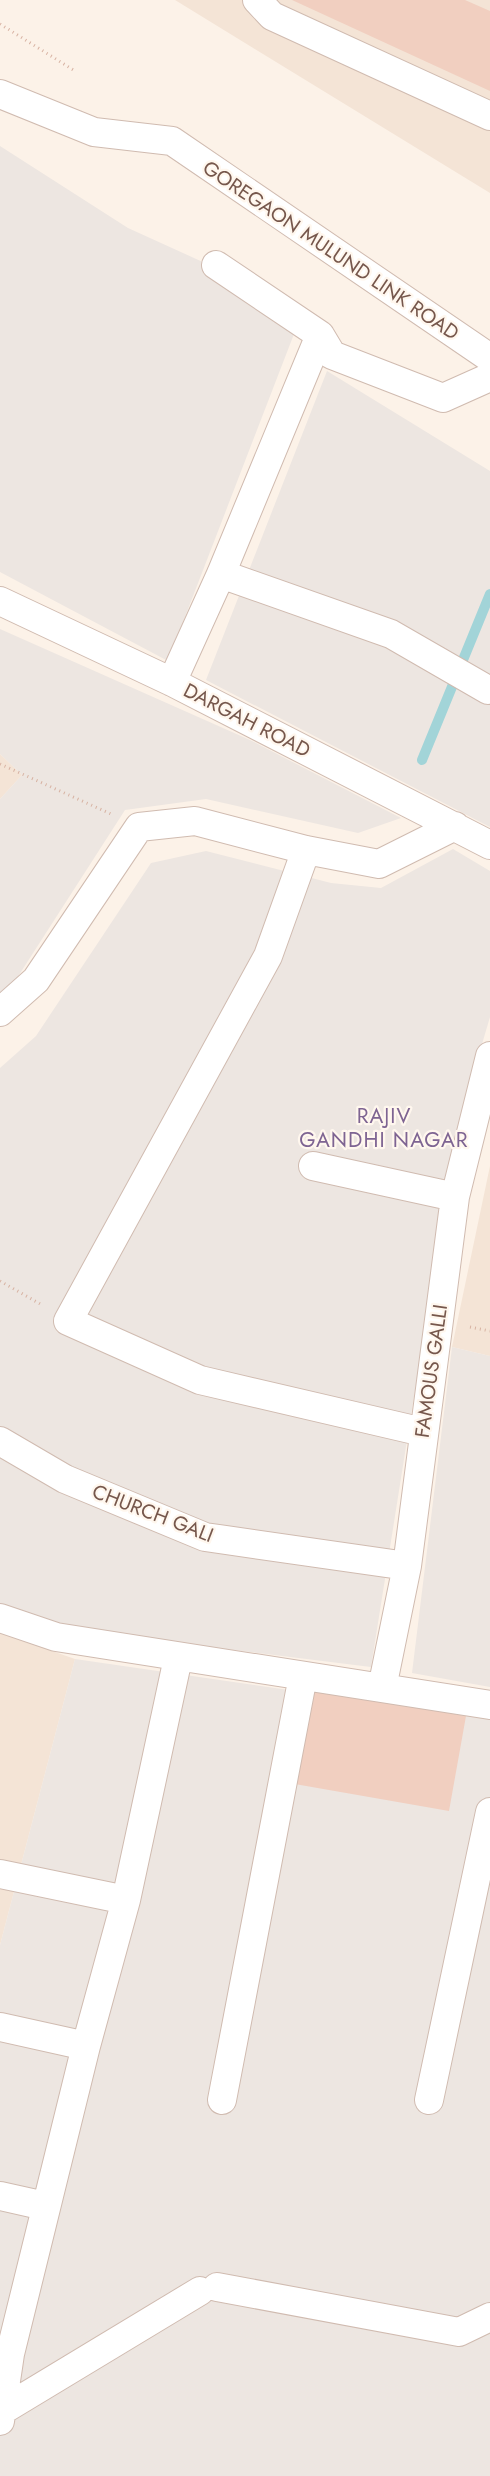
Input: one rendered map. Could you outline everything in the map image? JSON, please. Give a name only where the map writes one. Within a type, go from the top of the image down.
[{"type":"street","points":[[257,0],[272,16],[490,116]]},
{"type":"street","name":"GOREGAON MULUND LINK ROAD","points":[[0,94],[94,132],[172,141],[490,358]]},
{"type":"street","points":[[216,265],[320,335],[332,355],[443,398],[490,377]]},
{"type":"street","points":[[172,682],[221,574],[320,335]]},
{"type":"street","points":[[221,574],[391,634],[488,690]]},
{"type":"street","name":"DARGAH ROAD","points":[[0,601],[172,682],[490,845]]},
{"type":"street","points":[[0,1012],[36,980],[139,826],[195,822],[306,850],[379,864],[454,826]]},
{"type":"street","points":[[306,850],[268,956],[68,1321],[200,1380],[423,1432]]},
{"type":"street","name":"FAMOUS GALLI","points":[[382,1688],[406,1566],[455,1197],[490,1056]]},
{"type":"street","points":[[313,1166],[455,1197]]},
{"type":"street","name":"CHURCH GALI","points":[[0,1441],[66,1479],[205,1537],[406,1566]]},
{"type":"street","points":[[0,1618],[56,1637],[178,1658],[490,1705]]},
{"type":"street","points":[[1,2416],[5,2353],[126,1900],[178,1658]]},
{"type":"street","points":[[222,2100],[303,1676]]},
{"type":"street","points":[[429,2100],[490,1812]]},
{"type":"street","points":[[0,1874],[126,1900]]},
{"type":"street","points":[[0,2027],[86,2046]]},
{"type":"street","points":[[0,2196],[45,2206]]},
{"type":"street","points":[[1,2416],[208,2289],[459,2332],[490,2317]]},
{"type":"path","points":[[0,24],[75,71]]},
{"type":"path","points":[[0,764],[139,826]]},
{"type":"path","points":[[0,1281],[68,1321]]},
{"type":"shaded area","points":[[175,0],[490,0],[490,193]]},
{"type":"shaded area","points":[[0,146],[128,228],[304,308],[168,661],[0,572]]},
{"type":"shaded area","points":[[327,371],[490,471],[490,827],[206,680]]},
{"type":"shaded area","points":[[0,629],[250,740],[401,818],[358,833],[206,799],[125,810],[17,978],[0,994],[0,799],[22,775],[0,754]]},
{"type":"shaded area","points":[[0,754],[22,775],[0,799]]},
{"type":"shaded area","points":[[453,849],[490,871],[490,1017],[456,1132],[371,1667],[169,1642],[40,1621],[0,1605],[0,1068],[36,1036],[151,863],[206,851],[331,883],[381,888]]},
{"type":"shaded area","points":[[490,1166],[490,1356],[452,1347]]},
{"type":"shaded area","points":[[452,1347],[490,1356],[490,1687],[412,1673]]},
{"type":"shaded area","points":[[0,1633],[75,1659],[0,1945]]},
{"type":"shaded area","points":[[75,1659],[490,1719],[490,2476],[0,2476],[0,1945]]},
{"type":"building","points":[[292,0],[465,0],[490,11],[490,91]]},
{"type":"building","points":[[306,1688],[466,1716],[449,1811],[289,1783]]},
{"type":"waterway","points":[[422,760],[490,594]]},
{"type":"district","name":"RAJIV GANDHI NAGAR","points":[[384,1128]]}]
